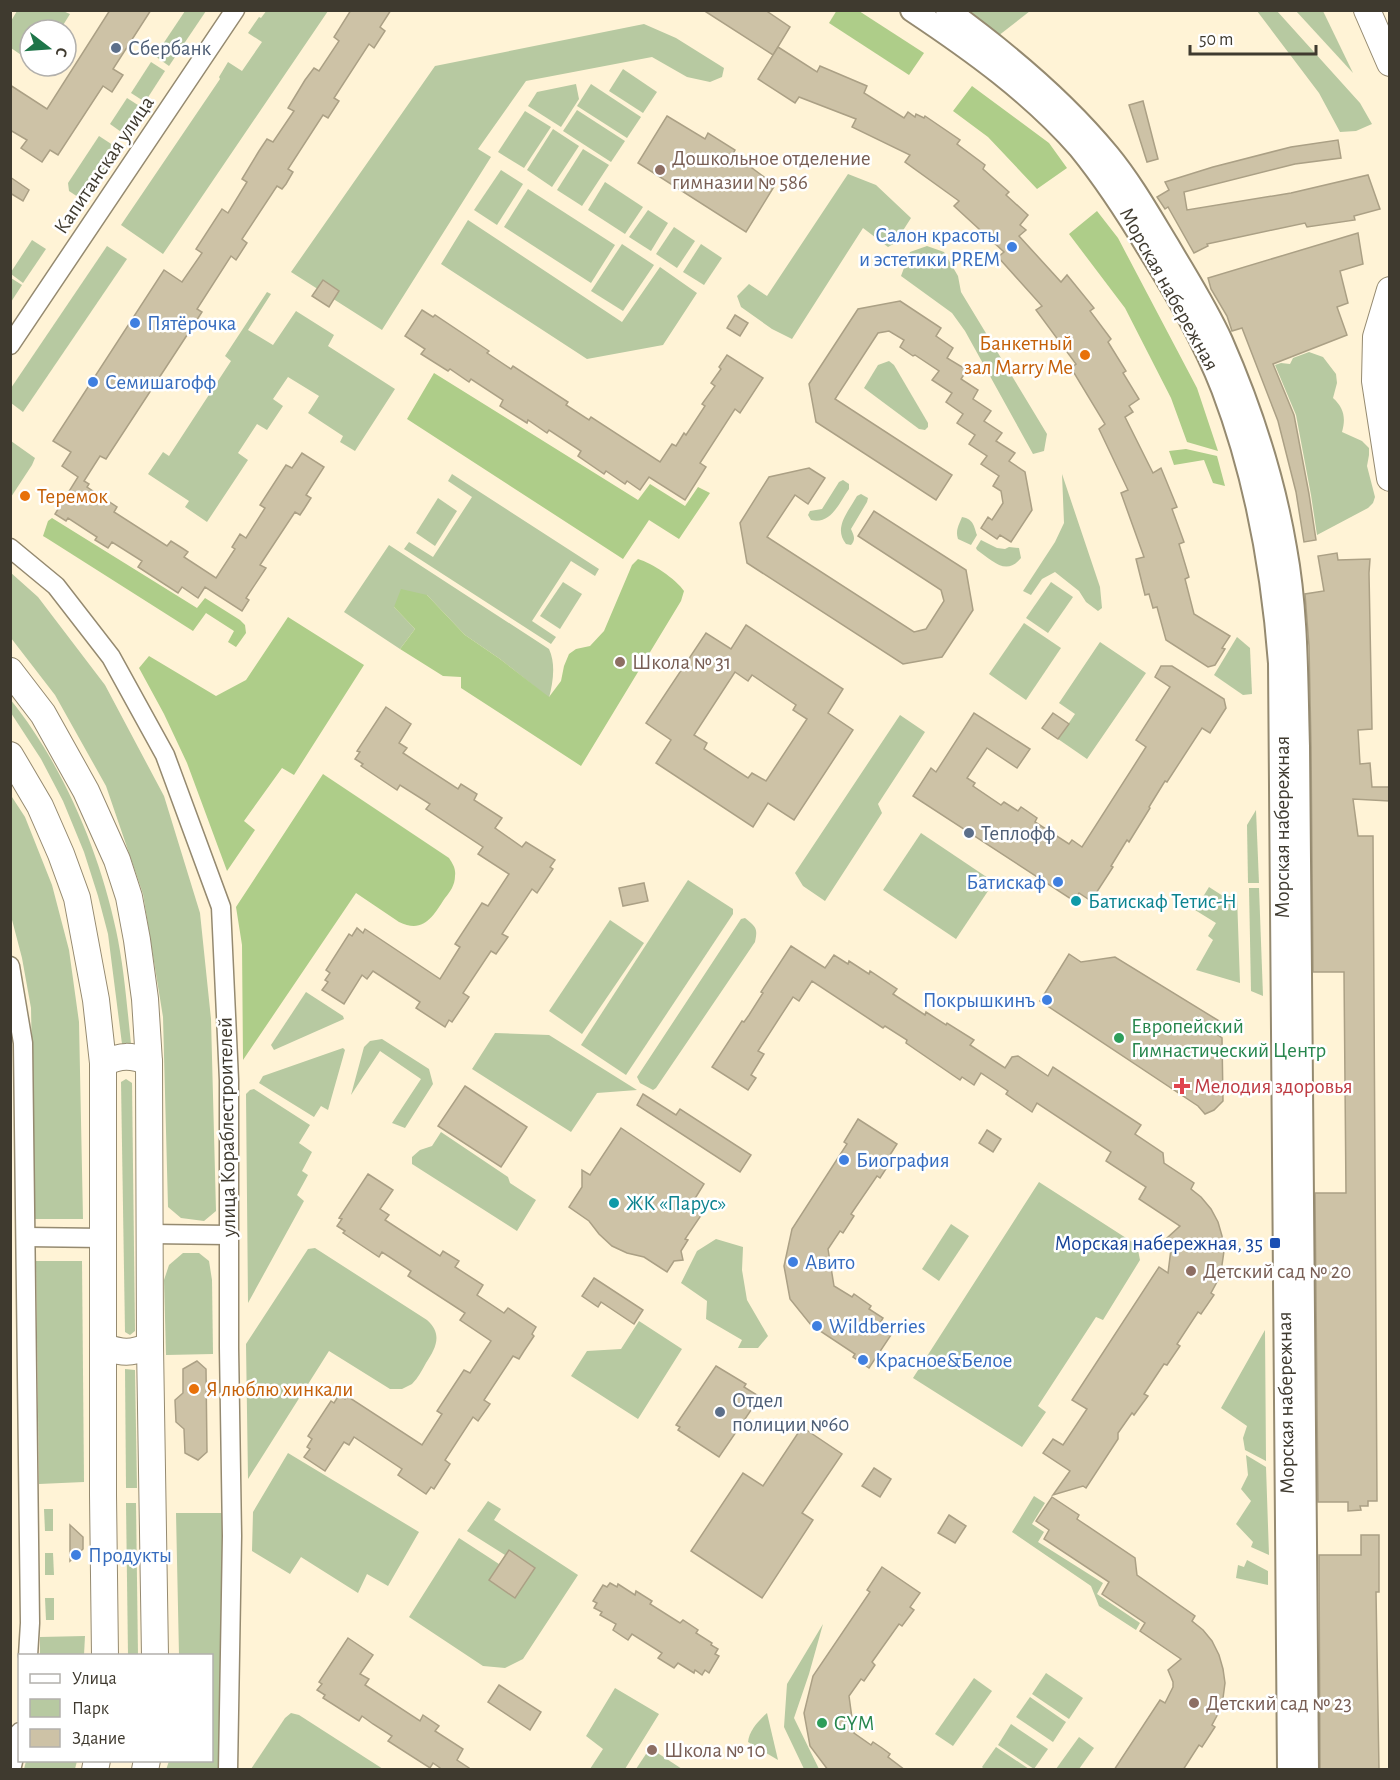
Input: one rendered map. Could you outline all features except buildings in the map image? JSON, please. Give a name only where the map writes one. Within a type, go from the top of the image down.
[{"type":"main road","points":[[1367,10],[1389,63]]},
{"type":"main road","points":[[1389,290],[1376,337],[1375,381],[1389,478]]},
{"type":"main road","points":[[10,671],[43,714],[87,791],[117,860],[129,897],[137,940],[145,999],[149,1062],[150,1346],[155,1654]]},
{"type":"main road","points":[[10,755],[40,807],[77,898],[96,1000],[103,1063],[105,1654]]},
{"type":"main road","points":[[103,1063],[116,1058],[133,1056],[149,1062]]},
{"type":"main road","points":[[103,1347],[117,1352],[135,1353],[150,1346]]},
{"type":"street","name":"Капитанская улица","points":[[10,345],[235,10]]},
{"type":"street","name":"Морская набережная","points":[[912,10],[971,51],[1030,99],[1078,147],[1111,189],[1161,269],[1196,331],[1222,389],[1249,471],[1266,553],[1280,663],[1289,1770]]},
{"type":"street","name":"Морская набережная","points":[[946,10],[998,49],[1059,103],[1108,155],[1128,182],[1175,258],[1220,339],[1259,441],[1279,515],[1288,564],[1293,612],[1298,746],[1307,1770]]},
{"type":"street","name":"улица Кораблестроителей","points":[[10,548],[56,586],[111,657],[165,755],[221,907],[230,1080],[232,1548],[228,1770]]},
{"type":"street","points":[[10,966],[23,1043],[30,1623],[28,1654]]},
{"type":"street","points":[[150,1234],[229,1234]]},
{"type":"street","points":[[26,1238],[104,1238]]},
{"type":"street","points":[[11,1770],[18,1740]]},
{"type":"green space","points":[[267,10],[328,11],[163,254],[121,225],[220,79],[228,62],[242,71],[262,42],[248,33]]},
{"type":"green space","points":[[837,10],[859,11],[924,53],[909,75],[829,23]]},
{"type":"green space","points":[[17,11],[63,11],[70,14],[68,18],[18,18],[18,53],[11,48],[11,21]]},
{"type":"green space","points":[[185,11],[206,11],[169,66],[155,56]]},
{"type":"green space","points":[[959,11],[1030,11],[998,36]]},
{"type":"green space","points":[[1257,11],[1277,11],[1360,103],[1372,124],[1356,131],[1340,132],[1319,93]]},
{"type":"green space","points":[[1296,11],[1323,11],[1353,73]]},
{"type":"green space","points":[[644,24],[676,38],[724,68],[722,77],[710,82],[687,77],[652,57],[526,81],[478,149],[491,157],[382,330],[291,272],[435,66]]},
{"type":"green space","points":[[151,62],[165,71],[145,102],[131,93]]},
{"type":"green space","points":[[623,69],[657,92],[643,113],[609,91]]},
{"type":"green space","points":[[576,84],[579,99],[561,127],[528,106],[537,92]]},
{"type":"green space","points":[[591,84],[641,117],[627,138],[577,106]]},
{"type":"green space","points":[[972,86],[1049,143],[1067,168],[1037,189],[988,137],[953,111]]},
{"type":"green space","points":[[127,98],[141,107],[124,134],[110,124]]},
{"type":"green space","points":[[577,110],[625,141],[611,162],[563,131]]},
{"type":"green space","points":[[525,111],[551,127],[524,168],[498,152]]},
{"type":"green space","points":[[553,129],[579,146],[552,187],[527,170]]},
{"type":"green space","points":[[99,136],[122,151],[87,203],[69,191],[68,183]]},
{"type":"green space","points":[[583,149],[609,165],[582,206],[557,190]]},
{"type":"green space","points":[[501,170],[523,184],[497,225],[474,210]]},
{"type":"green space","points":[[848,174],[876,185],[911,218],[895,243],[888,247],[863,228],[792,339],[772,329],[741,307],[737,296],[749,284],[767,296]]},
{"type":"green space","points":[[605,182],[643,207],[625,234],[588,210]]},
{"type":"green space","points":[[528,189],[615,245],[591,283],[504,227]]},
{"type":"green space","points":[[648,210],[668,223],[651,251],[629,237]]},
{"type":"green space","points":[[1097,211],[1118,238],[1197,388],[1218,451],[1187,442],[1171,398],[1125,308],[1069,234]]},
{"type":"green space","points":[[468,220],[622,322],[660,267],[697,293],[663,345],[587,359],[441,264]]},
{"type":"green space","points":[[674,227],[695,241],[677,268],[656,254]]},
{"type":"green space","points":[[32,240],[46,249],[23,283],[11,272]]},
{"type":"green space","points":[[622,244],[654,265],[623,311],[591,291]]},
{"type":"green space","points":[[701,244],[722,258],[704,285],[683,272]]},
{"type":"green space","points":[[107,246],[127,259],[23,412],[11,403],[11,388]]},
{"type":"green space","points":[[927,246],[944,252],[958,276],[961,292],[1047,434],[1044,451],[1033,454],[965,331],[952,313],[901,276],[910,252]]},
{"type":"green space","points":[[11,278],[22,285],[11,302]]},
{"type":"green space","points":[[267,292],[271,294],[248,330],[273,345],[296,311],[334,335],[328,346],[395,389],[355,451],[340,442],[343,436],[308,413],[319,396],[288,377],[273,399],[283,406],[267,430],[257,424],[238,453],[248,460],[207,522],[185,507],[189,501],[148,474],[163,452],[169,456],[231,361],[225,356]]},
{"type":"green space","points":[[1309,352],[1323,357],[1336,374],[1337,383],[1333,398],[1343,413],[1342,432],[1362,441],[1369,448],[1367,466],[1375,497],[1368,508],[1317,535],[1296,415],[1275,365],[1290,364],[1293,358]]},
{"type":"green space","points":[[889,361],[894,365],[928,423],[925,430],[919,429],[864,388],[878,365]]},
{"type":"green space","points":[[434,373],[638,500],[650,484],[685,506],[698,487],[710,493],[679,539],[649,520],[623,559],[407,419]]},
{"type":"green space","points":[[11,441],[35,458],[11,497]]},
{"type":"green space","points":[[1186,449],[1217,456],[1225,486],[1213,483],[1204,460],[1174,465],[1169,451]]},
{"type":"green space","points":[[452,474],[599,569],[595,576],[571,561],[532,621],[556,637],[551,644],[404,549],[409,542],[433,557],[472,497],[448,481]]},
{"type":"green space","points":[[1062,474],[1100,587],[1102,608],[1098,611],[1086,602],[1079,591],[1055,572],[1042,579],[1031,595],[1023,591],[1055,542],[1064,523]]},
{"type":"green space","points":[[843,480],[849,484],[849,489],[834,512],[824,519],[811,520],[808,515],[810,511],[822,509],[839,482]]},
{"type":"green space","points":[[861,494],[868,498],[867,502],[851,529],[854,541],[851,545],[846,544],[842,538],[841,526],[857,496]]},
{"type":"green space","points":[[438,498],[457,511],[435,546],[416,533]]},
{"type":"green space","points":[[962,517],[971,521],[977,535],[971,545],[958,539],[957,536]]},
{"type":"green space","points":[[52,518],[197,608],[205,598],[240,620],[245,625],[246,633],[236,647],[228,642],[234,631],[206,613],[193,631],[43,536],[48,521]]},
{"type":"green space","points":[[981,540],[997,548],[1019,548],[1021,558],[1010,566],[999,565],[977,550]]},
{"type":"green space","points":[[389,545],[549,649],[553,679],[549,698],[500,659],[465,635],[427,595],[394,607],[415,629],[400,649],[344,612]]},
{"type":"green space","points":[[638,559],[663,572],[684,591],[681,601],[581,766],[461,688],[461,677],[443,676],[400,649],[415,629],[394,607],[401,589],[427,595],[465,635],[549,697],[561,681],[569,654],[576,649],[590,646],[604,631],[632,565]]},
{"type":"green space","points":[[10,572],[38,597],[105,685],[164,796],[200,913],[211,1019],[216,1211],[204,1221],[181,1218],[168,1207],[163,1017],[143,894],[106,786],[55,695],[11,638]]},
{"type":"green space","points":[[563,582],[582,594],[560,629],[540,616]]},
{"type":"green space","points":[[1051,582],[1073,597],[1048,633],[1026,618]]},
{"type":"green space","points":[[288,617],[364,665],[294,775],[282,768],[244,821],[255,830],[227,871],[187,763],[139,668],[149,656],[216,696],[246,680]]},
{"type":"green space","points":[[1024,623],[1061,648],[1026,700],[989,674]]},
{"type":"green space","points":[[1237,637],[1250,648],[1252,694],[1243,695],[1214,675]]},
{"type":"green space","points":[[1100,642],[1146,673],[1087,759],[1058,739],[1075,714],[1059,703]]},
{"type":"green space","points":[[10,699],[29,724],[62,779],[100,869],[119,944],[131,1044],[122,1044],[108,934],[84,852],[63,801],[41,759],[11,713]]},
{"type":"green space","points":[[900,715],[925,732],[878,804],[882,813],[825,901],[803,886],[795,873]]},
{"type":"green space","points":[[323,774],[449,858],[455,869],[454,882],[432,917],[415,926],[399,922],[356,893],[243,1060],[242,945],[236,907]]},
{"type":"green space","points":[[10,794],[25,817],[52,885],[69,950],[79,1022],[83,1219],[35,1219],[31,1008],[22,958],[11,916]]},
{"type":"green space","points":[[1256,810],[1259,883],[1248,883],[1247,825]]},
{"type":"green space","points":[[921,833],[994,882],[956,939],[883,890]]},
{"type":"green space","points":[[688,880],[733,909],[733,914],[626,1075],[581,1045]]},
{"type":"green space","points":[[1209,887],[1223,896],[1237,896],[1240,983],[1196,970],[1213,940],[1208,936],[1216,923],[1195,910]]},
{"type":"green space","points":[[1249,888],[1259,888],[1263,996],[1251,991]]},
{"type":"green space","points":[[745,918],[755,928],[755,942],[656,1088],[653,1090],[640,1083],[637,1077],[741,919]]},
{"type":"green space","points":[[610,920],[644,943],[582,1034],[549,1011]]},
{"type":"green space","points":[[306,992],[343,1016],[344,1019],[274,1050],[271,1045]]},
{"type":"green space","points":[[495,1033],[549,1035],[637,1090],[597,1093],[571,1132],[472,1069]]},
{"type":"green space","points":[[382,1039],[429,1069],[433,1084],[405,1128],[392,1123],[421,1079],[380,1051],[351,1095],[364,1047],[370,1041]]},
{"type":"green space","points":[[343,1048],[345,1050],[328,1110],[321,1106],[314,1117],[259,1083],[263,1076]]},
{"type":"green space","points":[[126,1079],[132,1083],[135,1331],[130,1335],[125,1332],[121,1082]]},
{"type":"green space","points":[[254,1089],[310,1125],[299,1143],[312,1152],[302,1171],[308,1175],[297,1195],[304,1201],[248,1303],[246,1094]]},
{"type":"green space","points":[[441,1132],[508,1177],[510,1183],[536,1200],[517,1231],[412,1164],[412,1157],[420,1150],[432,1146]]},
{"type":"green space","points":[[1039,1182],[1137,1245],[1140,1260],[1103,1320],[1096,1317],[1038,1406],[1046,1412],[1022,1447],[913,1378]]},
{"type":"green space","points":[[951,1224],[969,1236],[939,1281],[922,1269]]},
{"type":"green space","points":[[716,1239],[743,1247],[742,1270],[747,1300],[768,1336],[758,1348],[738,1348],[742,1340],[706,1319],[707,1301],[681,1283],[697,1251]]},
{"type":"green space","points":[[315,1248],[427,1320],[435,1331],[435,1346],[416,1379],[402,1389],[390,1389],[329,1351],[248,1479],[246,1344],[308,1249]]},
{"type":"green space","points":[[183,1253],[199,1253],[209,1261],[212,1280],[213,1354],[166,1355],[164,1280],[169,1265]]},
{"type":"green space","points":[[36,1261],[82,1261],[84,1482],[39,1484]]},
{"type":"green space","points":[[639,1321],[682,1349],[638,1419],[571,1376],[587,1351],[621,1349]]},
{"type":"green space","points":[[1265,1330],[1266,1461],[1245,1450],[1243,1438],[1247,1426],[1221,1408]]},
{"type":"green space","points":[[125,1369],[135,1370],[137,1488],[126,1488]]},
{"type":"green space","points":[[288,1453],[419,1532],[388,1586],[367,1574],[358,1593],[301,1557],[290,1574],[252,1551],[253,1512]]},
{"type":"green space","points":[[1246,1455],[1266,1467],[1269,1555],[1251,1547],[1253,1542],[1236,1524],[1251,1501],[1241,1489],[1248,1475]]},
{"type":"green space","points":[[1034,1496],[1045,1503],[1032,1524],[1044,1532],[1038,1542],[1103,1583],[1097,1594],[1140,1623],[1136,1630],[1099,1606],[1091,1586],[1012,1532]]},
{"type":"green space","points":[[488,1501],[501,1509],[494,1520],[578,1575],[523,1659],[505,1668],[483,1666],[409,1617],[459,1538],[499,1564],[505,1555],[467,1531]]},
{"type":"green space","points":[[126,1503],[136,1503],[138,1654],[128,1654]]},
{"type":"green space","points":[[44,1509],[53,1509],[53,1531],[45,1531]]},
{"type":"green space","points":[[176,1513],[226,1513],[218,1769],[166,1770],[169,1762],[213,1762],[213,1654],[179,1654]]},
{"type":"green space","points":[[45,1553],[53,1553],[54,1575],[45,1575]]},
{"type":"green space","points":[[1247,1560],[1268,1571],[1268,1585],[1236,1578],[1238,1565],[1244,1567]]},
{"type":"green space","points":[[45,1598],[54,1598],[54,1620],[46,1620]]},
{"type":"green space","points":[[823,1624],[794,1718],[819,1769],[804,1769],[784,1727],[787,1684]]},
{"type":"green space","points":[[85,1636],[84,1654],[40,1654],[40,1637]]},
{"type":"green space","points":[[1046,1673],[1083,1698],[1069,1719],[1032,1694]]},
{"type":"green space","points":[[974,1678],[992,1691],[953,1746],[935,1734]]},
{"type":"green space","points":[[615,1688],[659,1714],[625,1769],[590,1769],[603,1749],[586,1736]]},
{"type":"green space","points":[[1030,1697],[1066,1722],[1053,1742],[1016,1717]]},
{"type":"green space","points":[[291,1713],[299,1715],[383,1769],[251,1769],[285,1718]]},
{"type":"green space","points":[[767,1713],[778,1760],[748,1742],[755,1726]]},
{"type":"green space","points":[[1011,1724],[1048,1749],[1034,1769],[998,1745]]},
{"type":"green space","points":[[1079,1737],[1094,1748],[1079,1769],[1056,1769]]},
{"type":"green space","points":[[996,1747],[1029,1769],[985,1770],[982,1767]]},
{"type":"green space","points":[[650,1748],[682,1769],[636,1769]]},
{"type":"green space","points":[[26,1762],[77,1762],[75,1769],[24,1769]]},
{"type":"place","name":"Сбербанк","points":[[116,48]]},
{"type":"place","name":"Дошкольное отделение гимназии № 586","points":[[660,170]]},
{"type":"place","name":"Салон красоты и эстетики PREM","points":[[1012,247]]},
{"type":"place","name":"Пятёрочка","points":[[135,323]]},
{"type":"place","name":"Банкетный зал Marry Me","points":[[1085,355]]},
{"type":"place","name":"Семишагофф","points":[[93,382]]},
{"type":"place","name":"Теремок","points":[[25,496]]},
{"type":"place","name":"Школа № 31","points":[[620,662]]},
{"type":"place","name":"Теплофф","points":[[969,833]]},
{"type":"place","name":"Батискаф","points":[[1058,882]]},
{"type":"place","name":"Батискаф Тетис-Н","points":[[1076,901]]},
{"type":"place","name":"Покрышкинъ","points":[[1047,1000]]},
{"type":"place","name":"Европейский Гимнастический Центр","points":[[1119,1038]]},
{"type":"place","name":"Мелодия здоровья","points":[[1182,1086]]},
{"type":"place","name":"Биография","points":[[844,1160]]},
{"type":"place","name":"ЖК «Парус»","points":[[614,1203]]},
{"type":"place","name":"Морская набережная, 35","points":[[1275,1243]]},
{"type":"place","name":"Авито","points":[[793,1262]]},
{"type":"place","name":"Детский сад № 20","points":[[1191,1271]]},
{"type":"place","name":"Wildberries","points":[[817,1326]]},
{"type":"place","name":"Красное&Белое","points":[[863,1360]]},
{"type":"place","name":"Я люблю хинкали","points":[[194,1389]]},
{"type":"place","name":"Отдел полиции №60","points":[[720,1412]]},
{"type":"place","name":"Продукты","points":[[76,1555]]},
{"type":"place","name":"Детский сад № 23","points":[[1194,1703]]},
{"type":"place","name":"GYM","points":[[822,1723]]},
{"type":"place","name":"Школа № 10","points":[[652,1750]]}]
